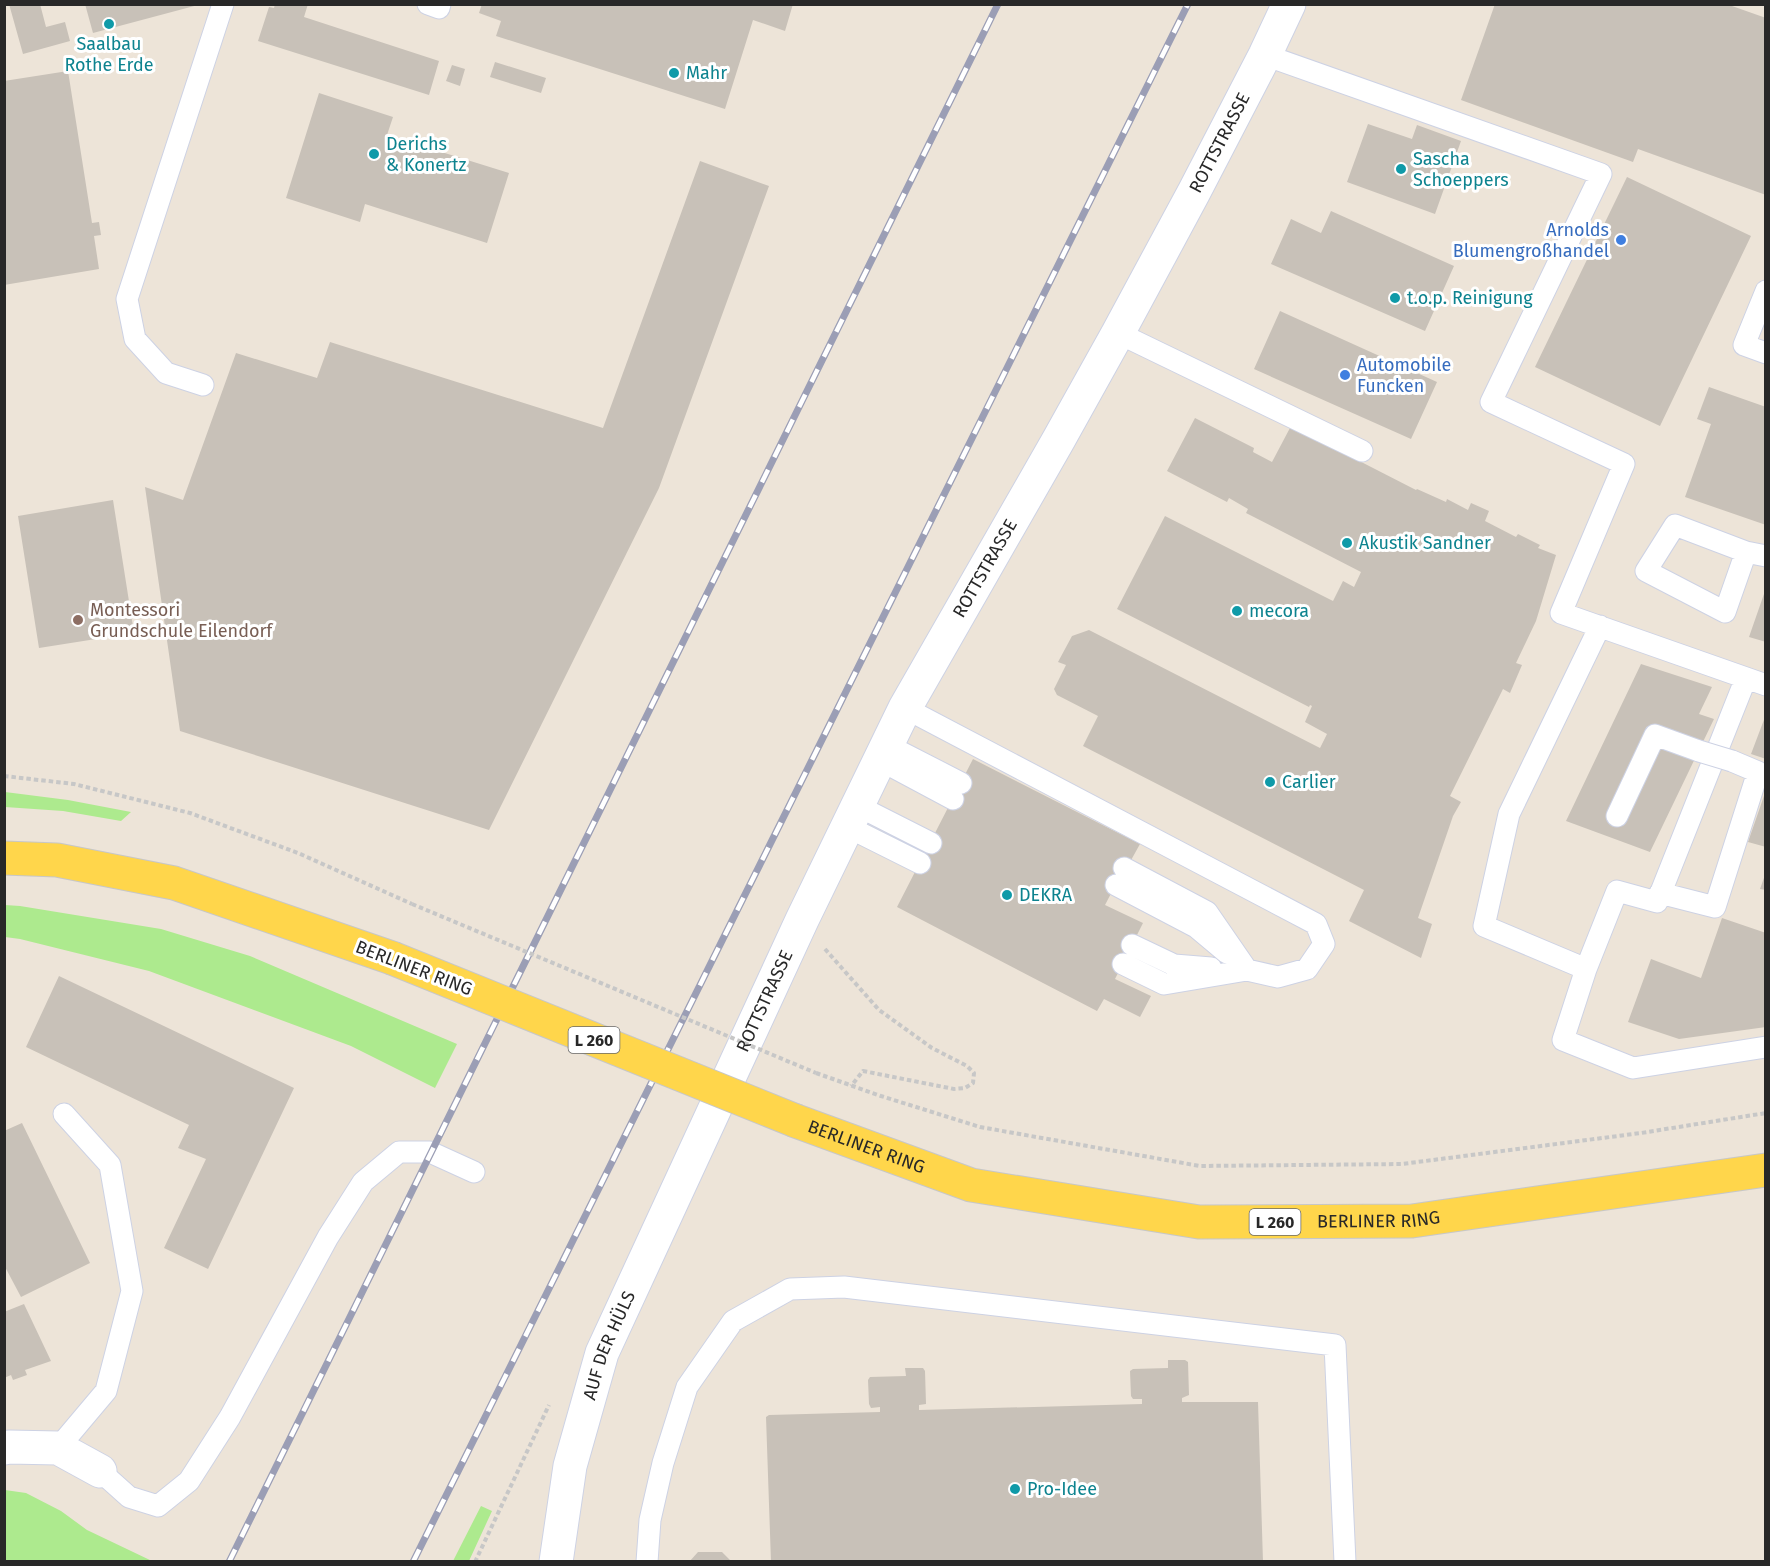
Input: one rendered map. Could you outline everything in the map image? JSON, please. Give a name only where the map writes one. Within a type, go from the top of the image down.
[{"type":"main road","name":"BERLINER RING","points":[[4,858],[57,860],[174,883],[392,958],[796,1121],[971,1185],[1198,1222],[1412,1221],[1766,1170]]},
{"type":"street","name":"ROTTSTRASSE","points":[[700,1141],[802,920],[905,708],[1118,333],[1194,192],[1289,4]]},
{"type":"street","name":"AUF DER HÜLS","points":[[556,1562],[570,1466],[602,1353],[700,1141]]},
{"type":"street","points":[[4,1448],[58,1448],[100,1471]]},
{"type":"lane","points":[[203,385],[166,373],[135,339],[127,299],[223,4]]},
{"type":"lane","points":[[428,4],[439,8],[440,4]]},
{"type":"lane","points":[[1265,55],[1601,174],[1491,402],[1624,464],[1561,613],[1756,681],[1657,902],[1617,891],[1586,969],[1563,1040],[1633,1068],[1766,1047]]},
{"type":"lane","points":[[1766,291],[1744,345],[1766,353]]},
{"type":"lane","points":[[1118,333],[1362,451]]},
{"type":"lane","points":[[1675,525],[1756,554],[1725,612],[1646,571],[1675,525]]},
{"type":"lane","points":[[1586,969],[1484,926],[1509,814],[1600,626]]},
{"type":"lane","points":[[905,708],[1316,924],[1324,944],[1307,969],[1278,977],[1247,970],[1174,965],[1132,945]]},
{"type":"lane","points":[[1617,816],[1655,735],[1758,772],[1715,907],[1660,893]]},
{"type":"lane","points":[[884,753],[957,791]]},
{"type":"lane","points":[[853,817],[931,843]]},
{"type":"lane","points":[[853,817],[920,863]]},
{"type":"lane","points":[[1120,877],[1207,912],[1247,970]]},
{"type":"lane","points":[[1123,964],[1164,984],[1247,970]]},
{"type":"lane","points":[[58,1448],[106,1390],[132,1291],[110,1165],[63,1114]]},
{"type":"lane","points":[[100,1471],[129,1497],[159,1506],[189,1481],[230,1417],[328,1237],[363,1182],[399,1152],[430,1152],[474,1172]]},
{"type":"lane","points":[[646,1562],[650,1521],[663,1463],[687,1387],[733,1321],[790,1289],[844,1287],[1335,1345],[1345,1562]]},
{"type":"path","points":[[4,776],[74,784],[190,813],[298,853],[412,904],[851,1086],[980,1126],[1200,1166],[1402,1164],[1641,1133],[1766,1113]]},
{"type":"path","points":[[826,949],[879,1010],[932,1048],[967,1066],[974,1073],[973,1083],[965,1088],[954,1089],[863,1071],[851,1086]]},
{"type":"green space","points":[[5,792],[68,800],[131,812],[121,821],[63,811],[5,807]]},
{"type":"green space","points":[[5,905],[161,929],[250,956],[457,1044],[435,1088],[351,1046],[149,971],[5,937]]},
{"type":"green space","points":[[5,1490],[26,1493],[61,1511],[87,1530],[152,1561],[5,1561]]},
{"type":"green space","points":[[481,1506],[492,1511],[469,1561],[453,1561]]},
{"type":"building","points":[[9,4],[40,4],[46,27],[65,22],[70,41],[23,54]]},
{"type":"building","name":"Saalbau Rothe Erde","points":[[85,4],[198,4],[198,5],[93,33]]},
{"type":"building","points":[[275,4],[308,4],[304,17],[439,61],[429,95],[258,41],[269,7],[274,8]]},
{"type":"building","name":"Mahr","points":[[482,4],[793,4],[785,31],[753,20],[725,109],[496,36],[501,21],[479,13]]},
{"type":"building","points":[[1495,4],[1733,4],[1732,6],[1766,18],[1766,195],[1638,149],[1633,162],[1461,100]]},
{"type":"building","points":[[495,62],[546,78],[541,93],[490,77]]},
{"type":"building","points":[[452,65],[465,69],[460,86],[446,81]]},
{"type":"building","points":[[68,71],[92,223],[99,222],[101,235],[94,236],[99,269],[4,285],[4,81]]},
{"type":"building","name":"Derichs & Konertz","points":[[319,93],[393,117],[387,135],[509,173],[487,243],[365,204],[360,222],[286,198]]},
{"type":"building","name":"Sascha Schoeppers","points":[[1368,124],[1412,139],[1417,125],[1461,141],[1435,214],[1347,182]]},
{"type":"building","points":[[700,161],[769,186],[659,488],[489,830],[180,731],[145,487],[183,500],[236,353],[317,378],[330,342],[603,428]]},
{"type":"building","points":[[1627,177],[1751,236],[1660,426],[1535,367]]},
{"type":"building","name":"t.o.p. Reinigung","points":[[1331,211],[1454,266],[1425,331],[1271,264],[1291,219],[1321,233]]},
{"type":"building","name":"Automobile Funcken","points":[[1280,311],[1437,382],[1411,439],[1254,369]]},
{"type":"building","points":[[1709,387],[1766,407],[1766,525],[1685,497],[1711,424],[1697,419]]},
{"type":"building","points":[[1195,418],[1254,448],[1253,452],[1272,462],[1291,426],[1416,490],[1446,502],[1447,499],[1468,510],[1471,503],[1489,511],[1485,521],[1516,537],[1518,534],[1540,545],[1538,548],[1556,555],[1536,621],[1516,663],[1522,665],[1510,693],[1503,689],[1450,796],[1461,802],[1453,816],[1418,918],[1432,924],[1421,958],[1349,921],[1364,890],[1083,746],[1098,716],[1057,695],[1054,689],[1066,665],[1058,662],[1072,636],[1089,630],[1320,748],[1327,734],[1305,722],[1312,706],[1309,707],[1117,609],[1165,516],[1333,601],[1343,581],[1354,587],[1361,572],[1246,513],[1248,509],[1229,498],[1227,502],[1167,471]]},
{"type":"building","points":[[113,500],[134,633],[39,648],[18,516]]},
{"type":"building","points":[[1766,591],[1766,642],[1749,637]]},
{"type":"building","points":[[1641,664],[1712,687],[1699,714],[1714,719],[1650,852],[1566,821]]},
{"type":"building","points":[[1766,717],[1766,759],[1751,754]]},
{"type":"building","name":"DEKRA","points":[[973,759],[1140,844],[1130,862],[1128,861],[1105,905],[1143,923],[1115,979],[1151,996],[1140,1017],[1104,999],[1097,1011],[897,907]]},
{"type":"building","points":[[1766,793],[1766,847],[1748,842]]},
{"type":"building","points":[[1766,875],[1766,890],[1760,889]]},
{"type":"building","points":[[1722,918],[1766,933],[1766,1027],[1679,1039],[1628,1022],[1651,959],[1701,978]]},
{"type":"building","points":[[59,976],[294,1088],[208,1269],[164,1248],[206,1159],[178,1148],[189,1125],[26,1047]]},
{"type":"building","points":[[22,1123],[90,1263],[21,1297],[4,1265],[4,1131]]},
{"type":"building","points":[[24,1304],[51,1361],[25,1370],[27,1375],[13,1380],[11,1375],[4,1378],[4,1312]]},
{"type":"building","name":"Pro-Idee","points":[[1168,1360],[1188,1362],[1189,1395],[1182,1398],[1182,1402],[1258,1402],[1263,1562],[771,1562],[766,1417],[769,1415],[880,1412],[880,1407],[871,1408],[869,1404],[868,1380],[870,1377],[906,1376],[905,1368],[923,1368],[925,1371],[926,1404],[919,1405],[919,1410],[1142,1404],[1142,1399],[1133,1399],[1131,1396],[1130,1371],[1168,1368]]},
{"type":"building","points":[[698,1552],[722,1552],[732,1562],[689,1562]]},
{"type":"railway","points":[[229,1562],[998,4]]},
{"type":"railway","points":[[413,1562],[1188,4]]},
{"type":"place","name":"Saalbau Rothe Erde","points":[[109,24]]},
{"type":"place","name":"Mahr","points":[[674,73]]},
{"type":"place","name":"Derichs & Konertz","points":[[374,154]]},
{"type":"place","name":"Sascha Schoeppers","points":[[1401,169]]},
{"type":"place","name":"Arnolds Blumengroßhandel","points":[[1621,240]]},
{"type":"place","name":"t.o.p. Reinigung","points":[[1395,298]]},
{"type":"place","name":"Automobile Funcken","points":[[1345,375]]},
{"type":"place","name":"Akustik Sandner","points":[[1347,543]]},
{"type":"place","name":"mecora","points":[[1237,611]]},
{"type":"place","name":"Montessori Grundschule Eilendorf","points":[[78,620]]},
{"type":"place","name":"Carlier","points":[[1270,782]]},
{"type":"place","name":"DEKRA","points":[[1007,895]]},
{"type":"place","name":"Pro-Idee","points":[[1015,1489]]}]
